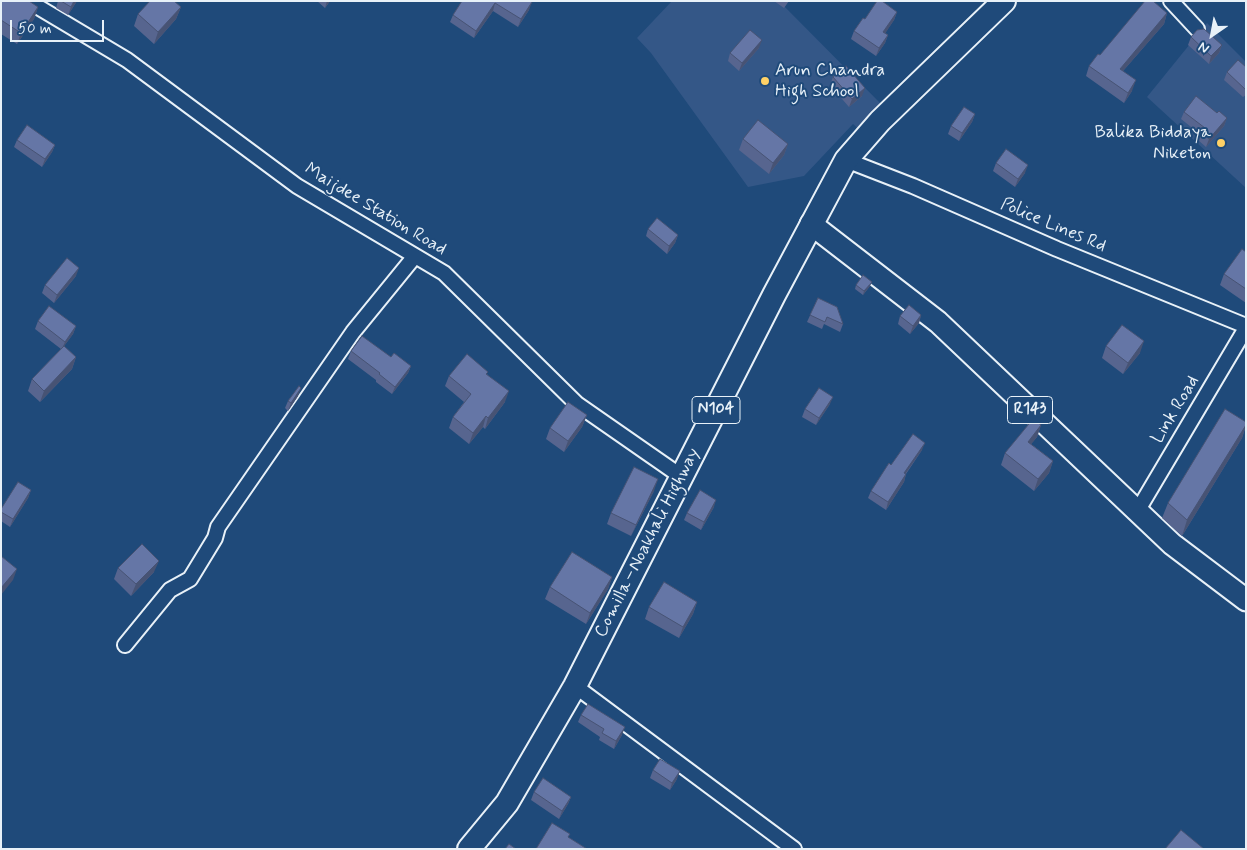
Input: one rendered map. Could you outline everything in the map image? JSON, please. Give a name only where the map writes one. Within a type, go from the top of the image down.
[{"type":"highway","name":"Comilla–Noakhali Highway","points":[[469,849],[506,803],[575,686],[811,224],[846,160],[880,120],[993,4]]},
{"type":"main road","name":"R143","points":[[811,224],[938,322],[1172,544],[1246,600]]},
{"type":"street","name":"Maijdee Station Road","points":[[28,1],[127,60],[297,186],[444,273],[577,404],[682,477]]},
{"type":"street","points":[[1170,1],[1197,29]]},
{"type":"street","name":"Police Lines Rd","points":[[846,160],[913,186],[1057,249],[1246,327]]},
{"type":"street","points":[[125,646],[170,590],[190,579],[215,538],[218,527],[353,332],[415,256]]},
{"type":"street","name":"Link Road","points":[[1138,510],[1246,327]]},
{"type":"street","points":[[575,686],[794,849]]},
{"type":"shaded area","name":"Arun Chandra High School","points":[[672,1],[779,1],[886,109],[864,134],[853,124],[804,176],[748,187],[651,53],[637,38]]},
{"type":"shaded area","name":"Balika Biddaya Niketon","points":[[1207,23],[1246,62],[1246,188],[1147,97]]},
{"type":"building","points":[[1,1],[29,1],[38,7],[21,33],[1,20]]},
{"type":"building","points":[[61,1],[74,1],[71,7]]},
{"type":"building","points":[[150,1],[174,1],[181,7],[158,32],[138,14]]},
{"type":"building","points":[[462,1],[532,2],[521,19],[495,3],[476,31],[453,15]]},
{"type":"building","points":[[877,1],[882,1],[897,12],[883,32],[888,35],[879,48],[854,31]]},
{"type":"building","points":[[1145,1],[1153,1],[1167,13],[1120,69],[1136,80],[1128,93],[1089,66]]},
{"type":"building","points":[[1204,29],[1222,45],[1211,56],[1191,37],[1197,30]]},
{"type":"building","points":[[750,30],[762,40],[742,63],[730,53]]},
{"type":"building","points":[[1238,60],[1246,67],[1246,90],[1227,72]]},
{"type":"building","points":[[846,66],[865,88],[852,99],[833,77]]},
{"type":"building","points":[[1196,96],[1217,113],[1219,111],[1227,118],[1209,139],[1201,132],[1205,128],[1184,112]]},
{"type":"building","points":[[964,107],[975,114],[962,133],[951,126]]},
{"type":"building","points":[[758,120],[788,144],[773,163],[743,139]]},
{"type":"building","points":[[27,125],[55,145],[45,159],[17,140]]},
{"type":"building","points":[[1006,149],[1028,165],[1018,179],[996,163]]},
{"type":"building","points":[[657,218],[678,235],[669,246],[648,229]]},
{"type":"building","points":[[1242,249],[1246,252],[1246,289],[1224,274]]},
{"type":"building","points":[[67,258],[79,268],[57,295],[45,285]]},
{"type":"building","points":[[863,275],[872,282],[864,291],[856,285]]},
{"type":"building","points":[[818,298],[837,307],[843,324],[827,317],[825,322],[810,315]]},
{"type":"building","points":[[909,305],[921,315],[913,326],[900,316]]},
{"type":"building","points":[[49,306],[76,326],[65,342],[38,321]]},
{"type":"building","points":[[1122,325],[1144,341],[1128,363],[1106,346]]},
{"type":"building","points":[[362,336],[391,357],[394,353],[411,366],[395,387],[351,351]]},
{"type":"building","points":[[64,346],[76,357],[44,391],[32,379]]},
{"type":"building","points":[[467,354],[488,372],[486,374],[509,391],[488,418],[486,416],[473,433],[453,417],[471,394],[449,376]]},
{"type":"building","points":[[299,386],[301,388],[291,403],[288,401]]},
{"type":"building","points":[[819,388],[833,397],[819,418],[805,409]]},
{"type":"building","points":[[568,402],[587,415],[568,441],[550,428]]},
{"type":"building","points":[[1225,409],[1246,422],[1246,425],[1187,520],[1168,503]]},
{"type":"building","points":[[1033,419],[1041,425],[1028,442],[1053,461],[1038,479],[1005,453]]},
{"type":"building","points":[[913,434],[925,443],[904,473],[906,474],[888,502],[871,491],[889,463],[891,465]]},
{"type":"building","points":[[634,467],[658,479],[636,525],[611,513]]},
{"type":"building","points":[[18,482],[31,490],[13,519],[1,512],[1,509]]},
{"type":"building","points":[[700,490],[716,500],[704,522],[687,513]]},
{"type":"building","points":[[142,544],[159,561],[136,584],[118,568]]},
{"type":"building","points":[[572,552],[612,577],[590,613],[550,587]]},
{"type":"building","points":[[1,556],[17,569],[1,588]]},
{"type":"building","points":[[664,582],[697,602],[683,627],[649,607]]},
{"type":"building","points":[[588,704],[625,727],[616,741],[602,733],[604,729],[581,715]]},
{"type":"building","points":[[660,759],[680,771],[672,783],[653,770]]},
{"type":"building","points":[[543,778],[571,797],[562,811],[534,792]]},
{"type":"building","points":[[552,823],[570,834],[568,837],[587,849],[536,849]]},
{"type":"building","points":[[1181,830],[1204,849],[1165,849]]},
{"type":"building","points":[[509,844],[516,849],[505,849]]},
{"type":"place","name":"Arun Chandra High School","points":[[765,81]]},
{"type":"place","name":"Balika Biddaya Niketon","points":[[1221,143]]}]
